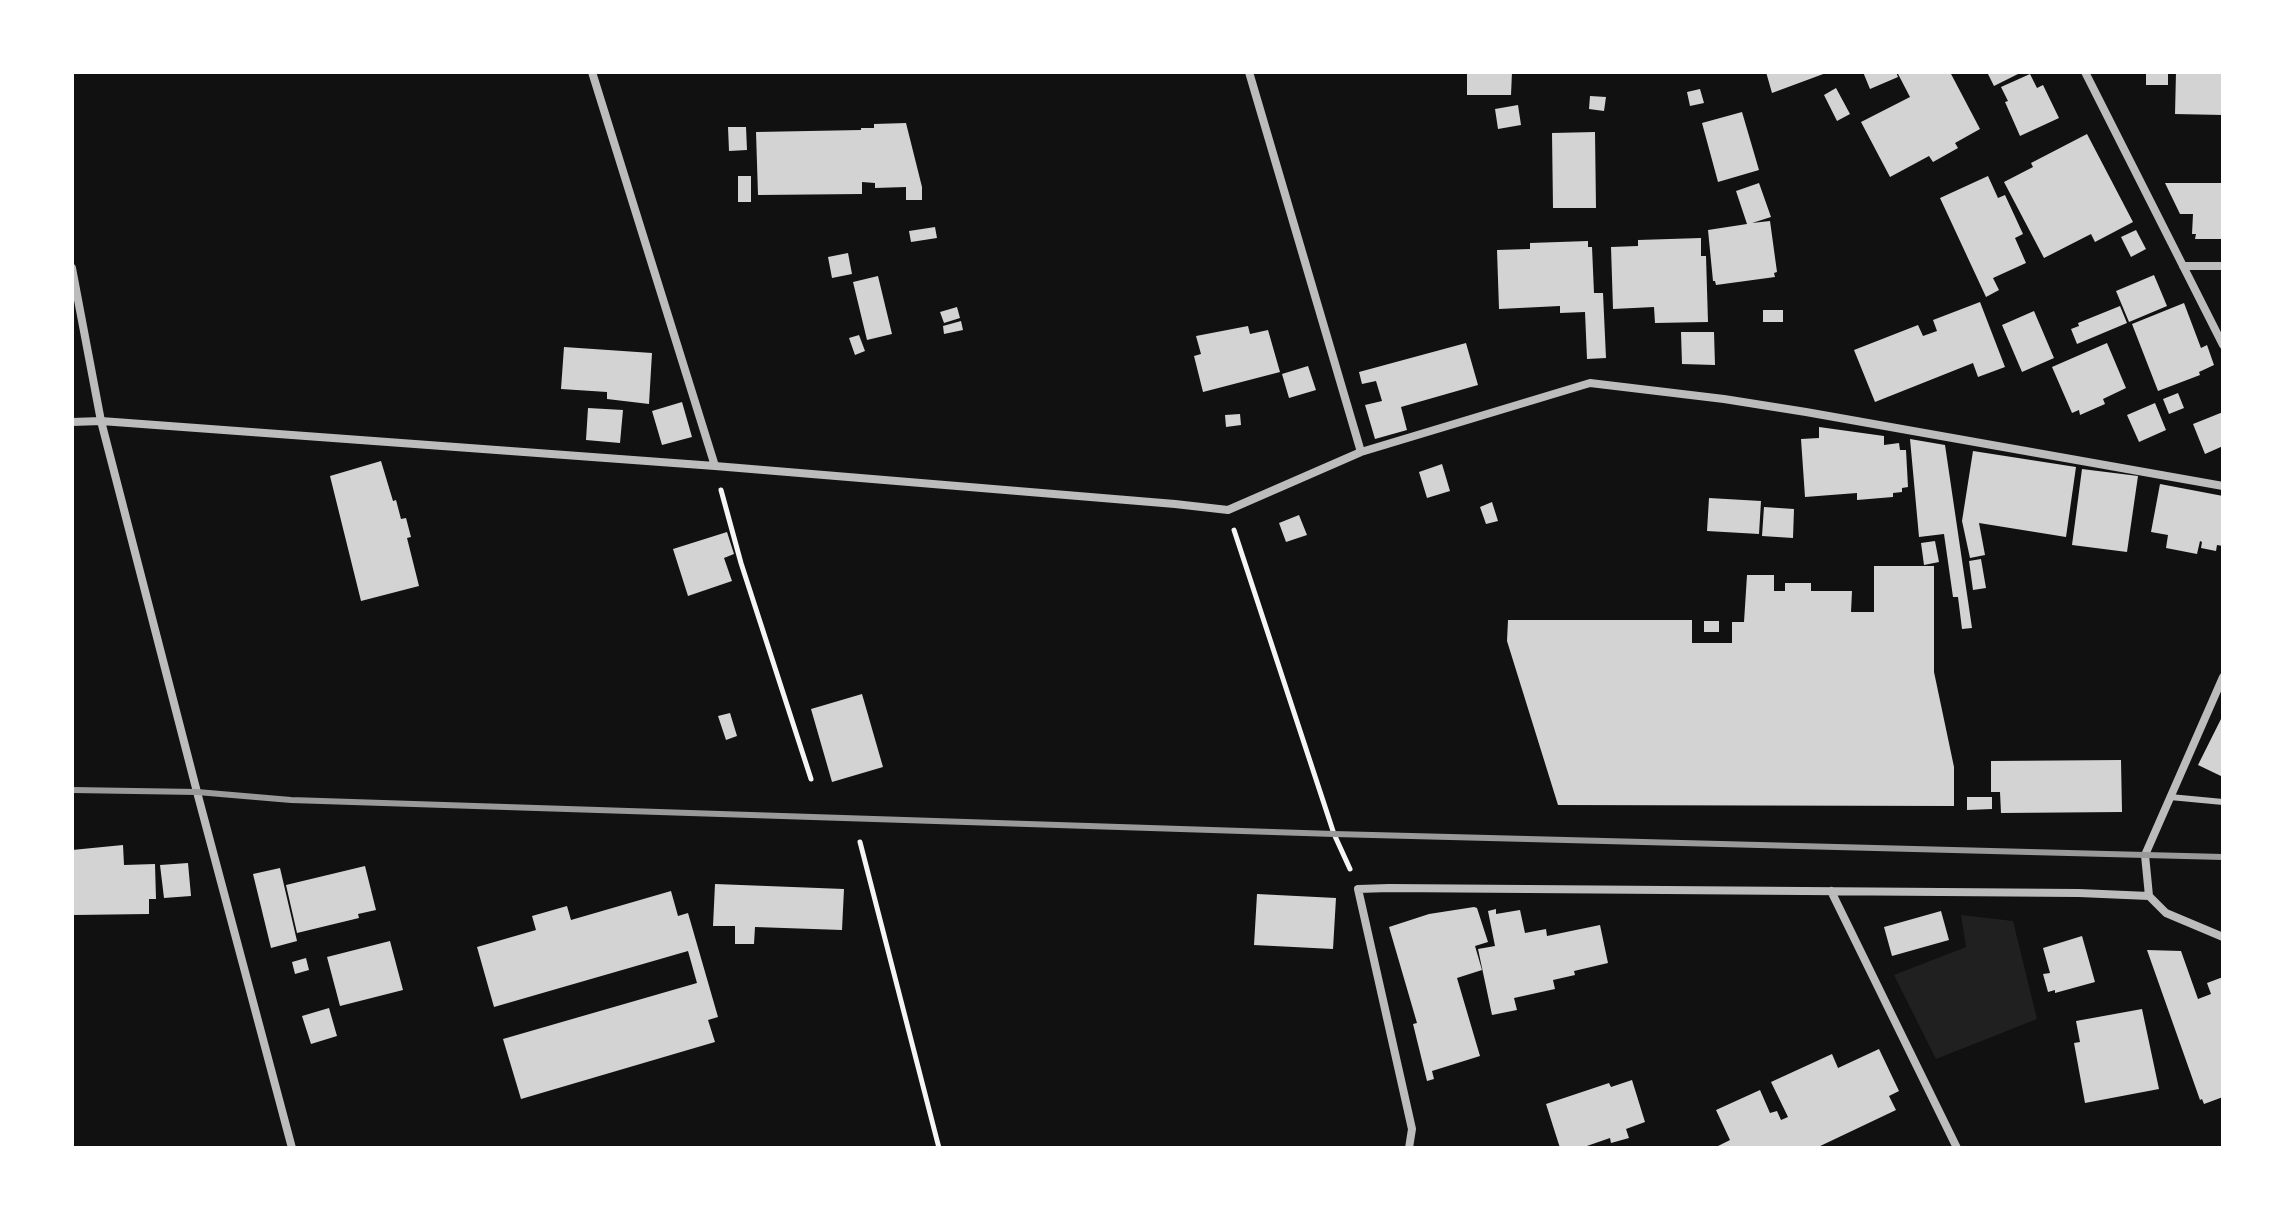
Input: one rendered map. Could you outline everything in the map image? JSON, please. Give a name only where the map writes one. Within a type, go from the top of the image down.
[{"type":"street","points":[[592,72],[715,466]]},
{"type":"street","points":[[1249,72],[1361,452]]},
{"type":"street","points":[[2085,72],[2223,345]]},
{"type":"street","points":[[2183,266],[2223,266]]},
{"type":"street","points":[[72,268],[101,421],[292,1148]]},
{"type":"street","points":[[72,422],[101,421],[715,466],[1228,510],[1361,452],[1590,383],[1806,412],[2223,486]]},
{"type":"street","points":[[2223,677],[2145,855],[2149,896],[2166,913],[2223,937]]},
{"type":"street","points":[[1409,1148],[1412,1129],[1358,889],[2149,896]]},
{"type":"street","points":[[1831,891],[1957,1148]]},
{"type":"lane","points":[[2170,797],[2223,802]]},
{"type":"path","points":[[715,466],[741,563],[811,779]]},
{"type":"path","points":[[1228,510],[1334,834],[1358,889]]},
{"type":"path","points":[[860,842],[939,1148]]},
{"type":"shaded area","points":[[1961,915],[2013,921],[2037,1019],[1936,1059],[1894,975],[1966,947]]},
{"type":"building","points":[[1467,72],[1512,72],[1511,95],[1467,95]]},
{"type":"building","points":[[1766,72],[1826,72],[1826,73],[1772,93]]},
{"type":"building","points":[[1863,72],[1896,72],[1898,77],[1870,89]]},
{"type":"building","points":[[1897,72],[1950,72],[1980,129],[1955,143],[1958,148],[1933,162],[1929,156],[1890,177],[1861,122],[1910,97]]},
{"type":"building","points":[[1987,72],[2022,72],[1994,86]]},
{"type":"building","points":[[2146,72],[2168,72],[2168,85],[2146,85]]},
{"type":"building","points":[[2176,72],[2223,72],[2223,115],[2175,114]]},
{"type":"building","points":[[2030,74],[2037,88],[2043,85],[2059,118],[2020,136],[2001,87]]},
{"type":"building","points":[[1836,88],[1850,114],[1837,121],[1824,95]]},
{"type":"building","points":[[1700,89],[1704,103],[1690,106],[1687,92]]},
{"type":"building","points":[[1590,96],[1606,97],[1604,111],[1589,109]]},
{"type":"building","points":[[1518,105],[1521,125],[1498,129],[1495,109]]},
{"type":"building","points":[[1742,112],[1759,170],[1718,182],[1702,123]]},
{"type":"building","points":[[906,123],[922,187],[922,200],[906,200],[906,187],[875,188],[875,183],[862,182],[862,194],[758,195],[756,132],[861,130],[874,128],[874,124]]},
{"type":"building","points":[[728,127],[746,127],[747,150],[729,151]]},
{"type":"building","points":[[1595,132],[1596,208],[1553,208],[1552,133]]},
{"type":"building","points":[[2087,134],[2133,222],[2095,242],[2091,234],[2044,258],[2004,182],[2033,167],[2031,163]]},
{"type":"building","points":[[738,176],[751,176],[751,202],[738,202]]},
{"type":"building","points":[[1988,176],[1998,198],[2005,195],[2023,234],[2015,238],[2026,263],[1993,278],[1999,290],[1986,297],[1940,198]]},
{"type":"building","points":[[1759,183],[1771,217],[1752,223],[1770,221],[1777,272],[1774,273],[1775,277],[1716,285],[1708,230],[1747,224],[1736,191]]},
{"type":"building","points":[[2165,183],[2223,183],[2223,239],[2195,239],[2196,234],[2192,234],[2193,214],[2180,214]]},
{"type":"building","points":[[935,227],[937,238],[911,242],[909,231]]},
{"type":"building","points":[[2136,230],[2146,249],[2131,257],[2121,237]]},
{"type":"building","points":[[1701,238],[1701,256],[1706,256],[1708,322],[1655,323],[1654,307],[1613,309],[1611,247],[1638,246],[1638,240]]},
{"type":"building","points":[[1588,241],[1588,247],[1592,247],[1594,293],[1603,293],[1606,358],[1587,359],[1585,312],[1560,313],[1560,306],[1499,309],[1497,250],[1530,249],[1530,243]]},
{"type":"building","points":[[848,253],[852,274],[832,278],[828,257]]},
{"type":"building","points":[[2154,275],[2167,306],[2129,322],[2116,291]]},
{"type":"building","points":[[878,276],[892,334],[867,340],[853,282]]},
{"type":"building","points":[[1980,302],[2005,367],[1978,377],[1973,363],[1875,402],[1854,350],[1918,325],[1923,336],[1937,331],[1933,320]]},
{"type":"building","points":[[2184,303],[2201,348],[2207,345],[2214,365],[2199,372],[2200,375],[2158,391],[2132,324]]},
{"type":"building","points":[[2120,306],[2127,323],[2077,344],[2071,329],[2079,326],[2078,323]]},
{"type":"building","points":[[957,307],[960,318],[944,323],[940,312]]},
{"type":"building","points":[[1763,310],[1783,310],[1783,322],[1763,322]]},
{"type":"building","points":[[2034,311],[2054,358],[2022,372],[2002,325]]},
{"type":"building","points":[[961,321],[963,330],[944,334],[943,326]]},
{"type":"building","points":[[1248,326],[1250,334],[1268,330],[1280,372],[1203,392],[1194,356],[1201,354],[1196,336]]},
{"type":"building","points":[[1681,332],[1714,332],[1715,365],[1682,364]]},
{"type":"building","points":[[859,335],[865,351],[855,355],[849,338]]},
{"type":"building","points":[[1466,343],[1478,385],[1401,407],[1407,430],[1375,439],[1365,405],[1382,401],[1376,381],[1362,384],[1359,372]]},
{"type":"building","points":[[2107,343],[2126,388],[2103,399],[2105,404],[2080,415],[2079,410],[2072,413],[2052,367]]},
{"type":"building","points":[[564,347],[652,353],[649,404],[607,399],[607,392],[561,389]]},
{"type":"building","points":[[1308,366],[1316,390],[1289,398],[1282,374]]},
{"type":"building","points":[[2178,393],[2184,408],[2169,414],[2163,399]]},
{"type":"building","points":[[682,402],[692,437],[662,445],[652,411]]},
{"type":"building","points":[[2155,403],[2166,430],[2139,442],[2127,415]]},
{"type":"building","points":[[588,408],[623,410],[620,443],[586,440]]},
{"type":"building","points":[[2223,412],[2223,446],[2205,454],[2193,424]]},
{"type":"building","points":[[1240,414],[1241,425],[1226,427],[1225,415]]},
{"type":"building","points":[[1819,427],[1884,436],[1884,445],[1899,443],[1900,450],[1906,450],[1908,487],[1902,488],[1902,492],[1893,493],[1893,497],[1857,500],[1857,493],[1805,497],[1801,439],[1819,438]]},
{"type":"building","points":[[1910,439],[1945,445],[1972,628],[1962,629],[1958,597],[1953,597],[1944,534],[1919,537]]},
{"type":"building","points":[[1973,451],[2076,467],[2066,537],[1979,523],[1985,555],[1970,558],[1962,521]]},
{"type":"building","points":[[381,461],[393,501],[396,500],[401,519],[406,518],[411,537],[407,538],[419,586],[361,601],[330,476]]},
{"type":"building","points":[[1442,464],[1450,491],[1427,498],[1419,472]]},
{"type":"building","points":[[2082,469],[2138,476],[2127,552],[2072,545]]},
{"type":"building","points":[[2160,484],[2223,496],[2223,546],[2217,545],[2216,551],[2201,548],[2200,541],[2197,554],[2166,548],[2168,535],[2151,532]]},
{"type":"building","points":[[1709,498],[1761,501],[1759,534],[1707,531]]},
{"type":"building","points":[[1492,502],[1498,521],[1486,524],[1480,507]]},
{"type":"building","points":[[1764,507],[1794,509],[1793,538],[1762,536]]},
{"type":"building","points":[[1299,515],[1307,535],[1286,542],[1279,523]]},
{"type":"building","points":[[727,532],[734,554],[724,558],[732,581],[688,596],[673,549]]},
{"type":"building","points":[[1935,541],[1939,562],[1924,565],[1921,543]]},
{"type":"building","points":[[1981,559],[1986,588],[1973,590],[1969,561]]},
{"type":"building","points":[[1874,566],[1934,566],[1934,672],[1954,767],[1954,806],[1558,805],[1507,641],[1508,620],[1692,620],[1692,643],[1732,643],[1732,622],[1744,622],[1747,575],[1774,575],[1774,591],[1785,591],[1785,583],[1811,583],[1811,591],[1852,591],[1851,612],[1874,612]]},
{"type":"building","points":[[1704,621],[1719,621],[1719,632],[1704,632]]},
{"type":"building","points":[[862,694],[883,767],[832,782],[811,709]]},
{"type":"building","points":[[730,713],[737,736],[726,740],[718,716]]},
{"type":"building","points":[[2223,715],[2223,777],[2198,765]]},
{"type":"building","points":[[2121,760],[2122,812],[2001,813],[2000,792],[1991,792],[1991,761]]},
{"type":"building","points":[[1967,797],[1992,797],[1992,809],[1967,810]]},
{"type":"building","points":[[123,845],[124,865],[155,864],[156,899],[149,899],[149,914],[74,915],[72,850]]},
{"type":"building","points":[[188,863],[191,896],[164,898],[160,865]]},
{"type":"building","points":[[365,866],[376,910],[358,914],[359,918],[297,933],[286,885]]},
{"type":"building","points":[[280,868],[297,941],[271,948],[253,874]]},
{"type":"building","points":[[715,884],[844,889],[842,930],[755,927],[754,944],[735,944],[735,926],[713,926]]},
{"type":"building","points":[[671,891],[678,916],[688,913],[718,1017],[708,1020],[715,1042],[521,1099],[503,1039],[697,983],[688,951],[494,1007],[477,947],[536,930],[532,916],[567,906],[571,920]]},
{"type":"building","points":[[1257,894],[1336,898],[1333,949],[1254,945]]},
{"type":"building","points":[[1477,908],[1488,942],[1475,946],[1482,970],[1457,978],[1480,1056],[1432,1071],[1434,1079],[1427,1081],[1413,1024],[1417,1023],[1389,927],[1429,914]]},
{"type":"building","points":[[1496,909],[1496,914],[1520,910],[1525,933],[1546,929],[1547,936],[1600,925],[1608,963],[1553,980],[1555,989],[1514,998],[1517,1010],[1492,1015],[1478,949],[1495,946],[1488,911]]},
{"type":"building","points":[[1941,911],[1949,940],[1892,956],[1884,927]]},
{"type":"building","points":[[2082,936],[2095,982],[2055,993],[2055,990],[2048,992],[2043,974],[2050,973],[2043,948]]},
{"type":"building","points":[[390,941],[403,990],[340,1006],[327,957]]},
{"type":"building","points":[[2147,950],[2181,951],[2198,999],[2211,994],[2207,983],[2223,977],[2223,1097],[2204,1104],[2200,1100]]},
{"type":"building","points":[[306,958],[309,970],[295,974],[292,962]]},
{"type":"building","points":[[329,1008],[337,1036],[311,1044],[302,1016]]},
{"type":"building","points":[[2142,1009],[2159,1089],[2085,1103],[2074,1043],[2080,1042],[2076,1021]]},
{"type":"building","points":[[1879,1049],[1899,1091],[1889,1096],[1896,1110],[1816,1148],[1719,1148],[1730,1140],[1716,1110],[1760,1090],[1770,1113],[1777,1111],[1781,1120],[1788,1117],[1771,1082],[1832,1054],[1838,1068]]},
{"type":"building","points":[[1632,1080],[1645,1122],[1626,1129],[1629,1138],[1611,1143],[1610,1138],[1581,1148],[1560,1148],[1546,1104],[1609,1083],[1611,1087]]},
{"type":"railway","points":[[72,790],[1334,834],[2223,857]]}]
